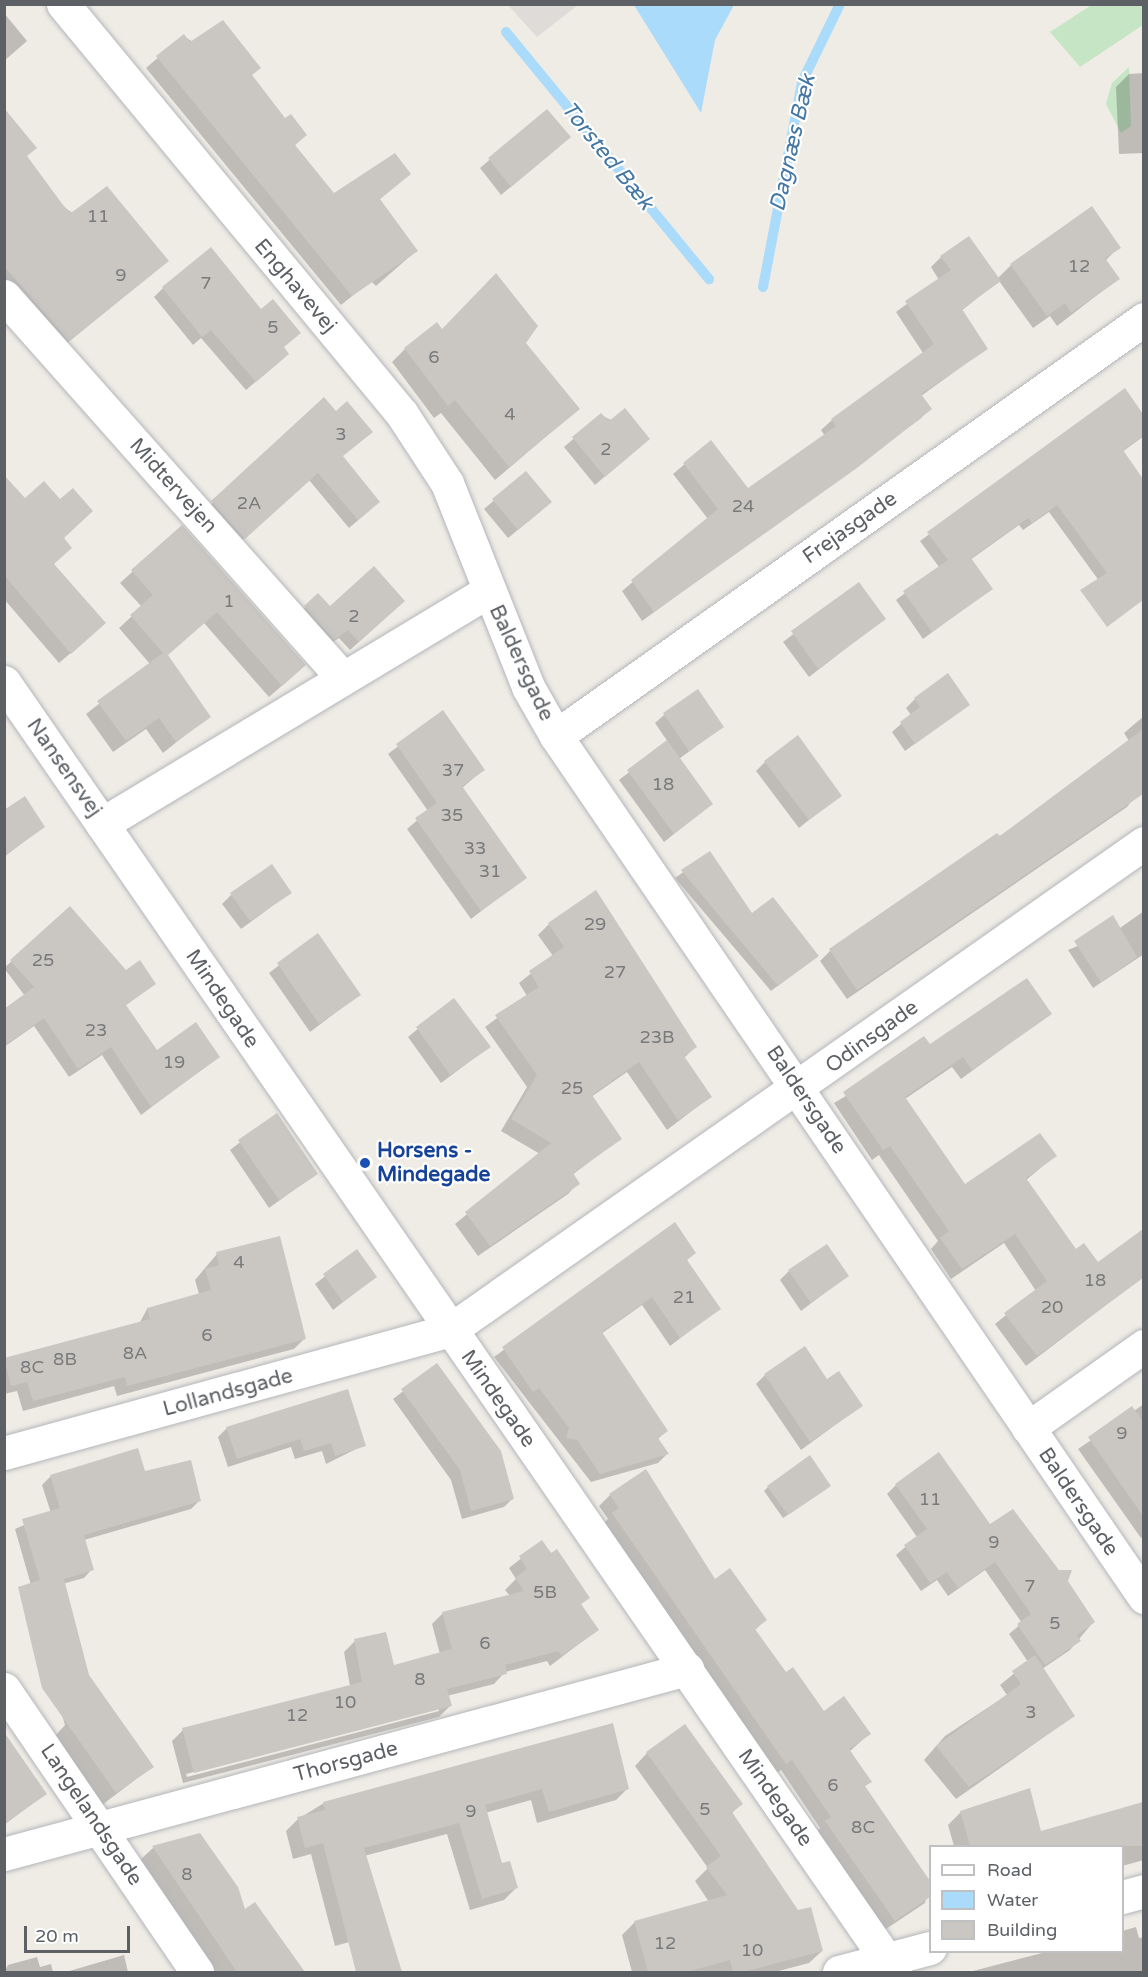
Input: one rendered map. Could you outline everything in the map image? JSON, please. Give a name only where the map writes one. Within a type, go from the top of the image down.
[{"type":"street","name":"Enghavevej","points":[[63,4],[402,414],[447,483],[488,591]]},
{"type":"street","name":"Midtervejen","points":[[4,296],[340,676]]},
{"type":"street","name":"Frejasgade","points":[[556,736],[1143,320]]},
{"type":"street","points":[[102,824],[340,676],[488,591]]},
{"type":"street","name":"Baldersgade","points":[[488,591],[528,687],[556,736],[799,1089],[1143,1597]]},
{"type":"street","name":"Nansensvej","points":[[4,682],[102,824]]},
{"type":"street","name":"Mindegade","points":[[102,824],[891,1966]]},
{"type":"street","name":"Odinsgade","points":[[450,1330],[799,1089],[1143,843]]},
{"type":"street","name":"Lollandsgade","points":[[4,1453],[450,1330]]},
{"type":"street","points":[[1028,1428],[1143,1346]]},
{"type":"street","name":"Thorsgade","points":[[4,1854],[687,1669]]},
{"type":"street","name":"Langelandsgade","points":[[4,1689],[197,1972]]},
{"type":"street","points":[[1124,1896],[1143,1891]]},
{"type":"street","points":[[839,1972],[891,1966],[929,1948]]},
{"type":"shaded area","points":[[508,5],[578,5],[537,37]]},
{"type":"green space","points":[[1093,4],[1143,5],[1143,25],[1080,67],[1050,32]]},
{"type":"green space","points":[[1129,67],[1131,126],[1121,133],[1106,104],[1112,83]]},
{"type":"water","points":[[634,5],[734,5],[715,40],[701,113]]},
{"type":"building","points":[[223,20],[261,68],[252,75],[285,118],[291,114],[307,135],[295,145],[334,193],[395,153],[411,174],[380,199],[418,251],[352,296],[156,56],[184,34],[190,42]]},
{"type":"building","points":[[4,108],[37,148],[27,156],[71,213],[107,186],[169,261],[69,341],[4,266]]},
{"type":"building","points":[[547,109],[571,137],[511,187],[488,158]]},
{"type":"building","points":[[1092,206],[1121,248],[1105,258],[1120,279],[1071,313],[1065,303],[1047,316],[1010,264]]},
{"type":"building","points":[[969,236],[1001,281],[962,309],[988,349],[921,394],[932,409],[857,468],[654,612],[631,580],[718,509],[683,463],[711,440],[748,488],[836,426],[831,419],[934,344],[905,301],[951,270],[940,256]]},
{"type":"building","points":[[211,247],[261,309],[273,299],[301,333],[284,347],[289,354],[256,382],[211,330],[202,337],[162,287]]},
{"type":"building","points":[[496,273],[538,326],[526,343],[580,409],[509,467],[455,400],[448,406],[404,348],[437,322],[442,329]]},
{"type":"building","points":[[1125,388],[1143,414],[1143,436],[1123,450],[1143,479],[1143,600],[1107,627],[1080,590],[1107,573],[1057,505],[1032,523],[1028,518],[971,558],[993,589],[932,632],[903,591],[948,560],[927,532]]},
{"type":"building","points":[[324,397],[336,411],[347,401],[373,432],[343,456],[380,502],[358,520],[318,473],[245,539],[211,501]]},
{"type":"building","points":[[625,408],[650,439],[605,477],[572,437],[601,413],[609,421]]},
{"type":"building","points":[[526,471],[552,502],[518,530],[492,499]]},
{"type":"building","points":[[4,475],[25,498],[44,481],[60,499],[73,488],[93,511],[64,538],[72,548],[54,564],[106,623],[71,654],[4,575]]},
{"type":"building","points":[[182,525],[306,665],[282,686],[217,612],[168,655],[211,717],[176,742],[159,718],[126,741],[97,701],[163,653],[130,615],[153,595],[131,570]]},
{"type":"building","points":[[374,566],[405,601],[359,642],[348,630],[334,640],[304,606],[318,593],[330,606]]},
{"type":"building","points":[[859,582],[886,619],[818,669],[791,631]]},
{"type":"building","points":[[948,673],[970,705],[915,744],[900,722],[920,707],[914,698]]},
{"type":"building","points":[[698,689],[724,727],[689,751],[663,713]]},
{"type":"building","points":[[443,710],[485,770],[462,786],[527,878],[481,911],[415,818],[437,803],[396,744]]},
{"type":"building","points":[[1143,729],[1143,794],[857,990],[829,949],[997,833],[1000,836]]},
{"type":"building","points":[[798,735],[842,796],[809,820],[764,761]]},
{"type":"building","points":[[667,740],[713,804],[674,834],[627,770]]},
{"type":"building","points":[[25,796],[45,827],[4,856],[4,810]]},
{"type":"building","points":[[710,851],[752,913],[773,897],[819,956],[778,986],[681,870]]},
{"type":"building","points":[[272,864],[292,893],[250,921],[230,893]]},
{"type":"building","points":[[596,890],[697,1047],[684,1056],[712,1097],[678,1120],[639,1062],[592,1095],[622,1139],[573,1173],[580,1184],[490,1246],[465,1212],[551,1143],[511,1119],[537,1075],[495,1015],[539,987],[529,971],[564,947],[548,923]]},
{"type":"building","points":[[70,906],[126,970],[140,960],[156,984],[126,1005],[157,1050],[196,1022],[220,1057],[151,1107],[111,1047],[78,1069],[44,1018],[4,1046],[4,1009],[34,987],[10,960]]},
{"type":"building","points":[[1113,915],[1137,957],[1101,982],[1074,941]]},
{"type":"building","points":[[318,933],[361,995],[319,1024],[277,963]]},
{"type":"building","points":[[1027,978],[1052,1014],[972,1070],[963,1057],[905,1097],[965,1184],[1040,1133],[1057,1156],[1026,1178],[1076,1249],[1084,1243],[1098,1262],[1143,1229],[1143,1278],[1037,1356],[1004,1313],[1047,1281],[1015,1234],[962,1269],[940,1238],[949,1231],[890,1146],[883,1150],[843,1092],[924,1036],[930,1044]]},
{"type":"building","points":[[454,998],[491,1047],[450,1075],[416,1027]]},
{"type":"building","points":[[277,1113],[318,1174],[279,1200],[238,1140]]},
{"type":"building","points":[[675,1222],[696,1253],[687,1260],[721,1309],[680,1338],[652,1297],[602,1332],[668,1431],[658,1438],[669,1454],[600,1474],[577,1440],[566,1438],[569,1428],[539,1388],[533,1392],[502,1347]]},
{"type":"building","points":[[280,1236],[306,1339],[127,1386],[125,1377],[33,1401],[27,1382],[11,1386],[4,1358],[150,1319],[147,1308],[211,1290],[205,1269],[219,1265],[216,1252]]},
{"type":"building","points":[[827,1244],[849,1276],[811,1303],[788,1270]]},
{"type":"building","points":[[357,1249],[377,1277],[343,1302],[323,1274]]},
{"type":"building","points":[[805,1346],[827,1379],[839,1371],[863,1406],[810,1442],[764,1374]]},
{"type":"building","points":[[437,1363],[501,1451],[514,1499],[471,1511],[460,1470],[401,1389]]},
{"type":"building","points":[[348,1389],[366,1446],[335,1456],[331,1443],[304,1451],[300,1439],[237,1459],[226,1427]]},
{"type":"building","points":[[1132,1406],[1143,1421],[1143,1516],[1088,1437]]},
{"type":"building","points":[[138,1448],[145,1471],[191,1460],[201,1501],[84,1535],[94,1570],[64,1579],[89,1675],[154,1767],[116,1793],[42,1688],[18,1587],[40,1580],[22,1519],[60,1508],[50,1475]]},
{"type":"building","points":[[939,1452],[990,1524],[1013,1509],[1059,1570],[1072,1570],[1068,1581],[1095,1622],[1077,1635],[1081,1641],[1045,1665],[1017,1624],[1031,1614],[995,1562],[958,1588],[947,1572],[930,1583],[904,1545],[927,1529],[895,1484]]},
{"type":"building","points":[[810,1455],[831,1486],[788,1515],[767,1486]]},
{"type":"building","points":[[646,1469],[715,1579],[730,1568],[767,1620],[755,1629],[786,1672],[793,1667],[824,1711],[844,1696],[871,1734],[849,1749],[872,1782],[865,1786],[929,1880],[929,1898],[895,1921],[825,1821],[831,1817],[792,1760],[786,1764],[612,1513],[619,1508],[609,1494]]},
{"type":"building","points":[[542,1540],[551,1553],[557,1549],[590,1598],[581,1604],[599,1630],[562,1656],[558,1651],[505,1665],[507,1674],[447,1689],[452,1706],[194,1773],[182,1728],[362,1682],[354,1639],[386,1632],[394,1665],[452,1649],[442,1612],[524,1591],[515,1578],[527,1569],[519,1556]]},
{"type":"building","points":[[1035,1655],[1075,1716],[969,1787],[936,1746],[1021,1684],[1012,1671]]},
{"type":"building","points":[[613,1723],[629,1789],[549,1812],[542,1789],[485,1805],[502,1863],[510,1861],[518,1888],[482,1899],[459,1823],[364,1848],[402,1972],[356,1972],[323,1843],[305,1848],[297,1817],[325,1810],[323,1802]]},
{"type":"building","points":[[685,1724],[743,1804],[732,1812],[798,1910],[811,1907],[823,1951],[743,1972],[733,1972],[730,1960],[687,1972],[648,1972],[634,1921],[727,1895],[706,1867],[721,1856],[646,1752]]},
{"type":"building","points":[[4,1732],[47,1794],[4,1824]]},
{"type":"building","points":[[1030,1788],[1041,1831],[1143,1802],[1143,1846],[970,1845],[960,1811]]},
{"type":"building","points":[[200,1833],[238,1887],[245,1909],[255,1902],[305,1972],[237,1972],[152,1846]]},
{"type":"waterway","name":"Dagnæs Bæk","points":[[763,287],[802,82],[840,4]]},
{"type":"waterway","name":"Torsted Bæk","points":[[506,32],[709,279]]},
{"type":"place","name":"Horsens - Mindegade","points":[[365,1163]]}]
